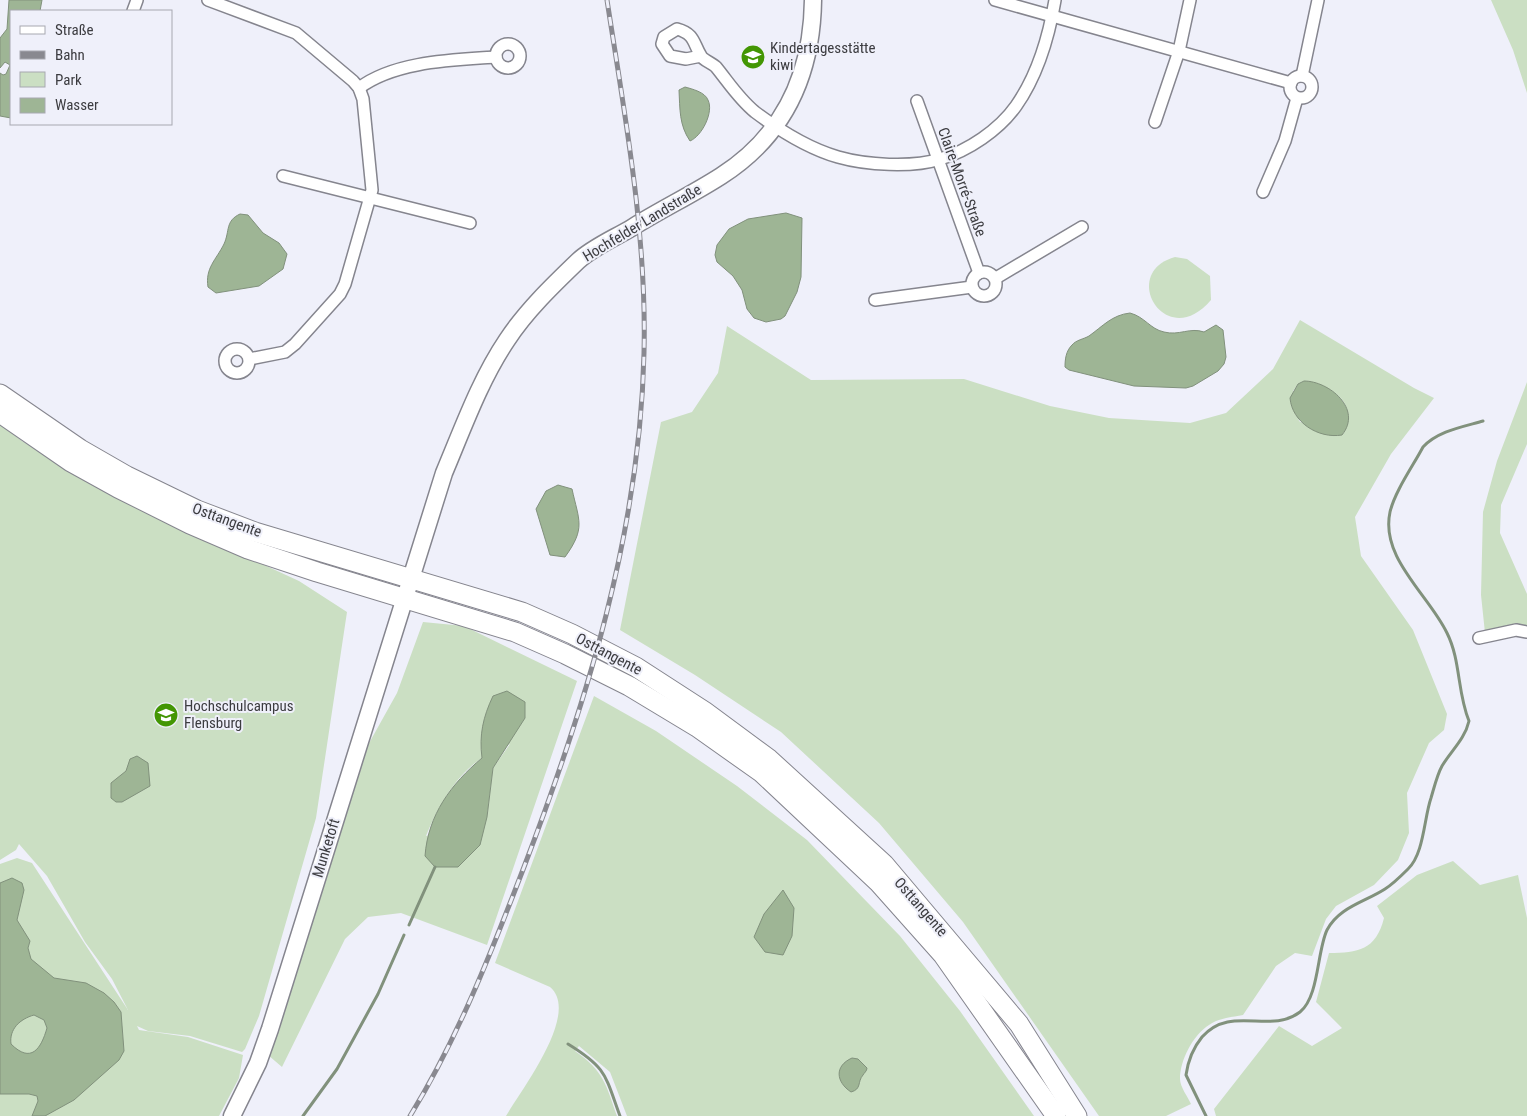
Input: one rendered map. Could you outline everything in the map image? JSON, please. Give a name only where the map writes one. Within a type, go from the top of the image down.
[{"type":"main road","name":"Hochfelder Landstraße","points":[[410,577],[444,473],[477,394],[507,339],[580,259],[665,207],[721,176],[752,153],[776,125],[799,86],[810,48],[814,0]]},
{"type":"main road","name":"Osttangente","points":[[0,394],[80,449],[127,476],[197,510],[254,532],[410,577],[522,612],[572,634],[636,667],[704,711],[769,759],[884,864],[1019,1024],[1077,1116]]},
{"type":"main road","name":"Osttangente","points":[[0,413],[71,462],[190,524],[248,549],[515,632],[565,654],[629,686],[697,727],[762,773],[878,882],[943,955],[1056,1116]]},
{"type":"main road","name":"Munketoft","points":[[232,1116],[258,1062],[270,1029],[410,577]]},
{"type":"street","points":[[208,0],[296,33],[359,88],[372,180],[370,199],[340,294],[295,344],[285,352],[249,359]]},
{"type":"street","points":[[995,0],[1291,83]]},
{"type":"street","points":[[701,56],[714,65],[738,96],[756,113],[798,139],[831,154],[857,161],[896,164],[939,159],[990,132],[1015,107],[1040,56],[1055,0]]},
{"type":"street","points":[[1155,122],[1179,51],[1190,0]]},
{"type":"street","points":[[1302,76],[1318,0]]},
{"type":"street","points":[[359,88],[367,82],[419,63],[496,57]]},
{"type":"street","points":[[1302,76],[1311,80],[1312,90],[1308,96],[1297,98],[1290,90],[1291,83],[1295,78],[1302,76]]},
{"type":"street","points":[[1263,192],[1285,141],[1297,98]]},
{"type":"street","name":"Claire-Morré-Straße","points":[[916,101],[939,159],[979,273]]},
{"type":"street","points":[[282,176],[470,223]]},
{"type":"street","points":[[996,278],[1082,227]]},
{"type":"street","points":[[988,272],[996,278],[996,289],[990,295],[978,295],[972,287],[974,277],[979,273],[988,272]]},
{"type":"street","points":[[875,300],[972,287]]},
{"type":"street","points":[[1480,638],[1516,630],[1527,632]]},
{"type":"green space","points":[[1491,0],[1527,0],[1527,93],[1513,50]]},
{"type":"green space","points":[[1175,257],[1187,259],[1210,276],[1211,300],[1194,314],[1178,318],[1165,314],[1155,304],[1149,292],[1150,278],[1158,266]]},
{"type":"green space","points":[[1300,320],[1434,398],[1391,454],[1355,517],[1361,556],[1413,630],[1447,714],[1444,730],[1429,743],[1407,793],[1409,833],[1398,860],[1374,885],[1336,906],[1326,919],[1312,956],[1295,953],[1276,966],[1243,1015],[1217,1021],[1203,1029],[1188,1049],[1182,1064],[1181,1085],[1191,1104],[1166,1116],[1099,1116],[963,922],[879,823],[781,732],[695,675],[620,630],[661,422],[692,412],[718,373],[727,326],[811,380],[964,379],[1050,406],[1109,418],[1190,423],[1226,413],[1273,369]],"holes":[[[1304,381],[1335,393],[1345,404],[1347,421],[1342,435],[1318,432],[1299,421],[1293,391],[1298,384]]]},
{"type":"green space","points":[[1527,382],[1527,444],[1501,505],[1500,533],[1527,594],[1527,627],[1485,633],[1481,595],[1483,512],[1497,461]]},
{"type":"green space","name":"Hochschulcampus Flensburg","points":[[0,424],[22,441],[153,514],[299,581],[347,612],[316,818],[259,1016],[245,1049],[242,1052],[190,1036],[148,1031],[137,1026],[139,1030],[188,1037],[243,1055],[239,1078],[219,1116],[0,1116],[0,864],[17,858],[32,863],[128,1010],[112,979],[85,942],[47,876],[19,844],[16,850],[0,860]]},
{"type":"green space","points":[[423,622],[464,626],[577,681],[487,945],[401,913],[368,917],[345,939],[282,1067],[268,1055],[368,745],[397,693]],"holes":[[[510,744],[493,768],[487,817],[426,836],[448,793],[472,765],[485,756]]]},
{"type":"green space","points":[[594,696],[656,731],[737,786],[807,840],[900,936],[960,1011],[1034,1116],[627,1116],[610,1072],[579,1046],[575,1051],[592,1065],[603,1079],[617,1116],[506,1116],[535,1071],[554,1032],[558,1014],[558,999],[550,987],[495,963]]},
{"type":"green space","points":[[1453,861],[1480,885],[1518,875],[1527,918],[1527,1116],[1216,1116],[1214,1109],[1279,1026],[1312,1046],[1342,1028],[1316,1002],[1329,953],[1349,952],[1364,948],[1371,943],[1381,929],[1384,918],[1377,906],[1417,875]]},
{"type":"water","points":[[9,0],[42,0],[40,10],[10,10],[10,65],[5,62],[0,68],[0,38],[7,29]]},
{"type":"water","points":[[10,65],[10,118],[0,116],[0,73],[6,74]]},
{"type":"water","points":[[685,87],[704,95],[709,105],[708,117],[703,129],[690,141],[682,123],[680,110],[679,90]]},
{"type":"water","points":[[786,213],[802,218],[801,277],[797,292],[785,316],[781,319],[766,322],[754,318],[747,309],[742,290],[733,276],[717,262],[715,255],[717,245],[729,229],[748,219]]},
{"type":"water","points":[[240,214],[248,215],[263,233],[279,243],[287,254],[283,269],[259,286],[216,293],[208,287],[208,275],[224,244],[230,223]]},
{"type":"water","points":[[1130,313],[1140,317],[1151,326],[1169,333],[1194,330],[1204,332],[1216,325],[1223,330],[1226,357],[1224,364],[1218,371],[1193,386],[1186,388],[1134,386],[1069,370],[1065,367],[1067,352],[1074,343],[1089,336],[1118,316]]},
{"type":"water","points":[[1304,381],[1314,382],[1333,391],[1346,406],[1347,425],[1342,435],[1333,436],[1316,431],[1308,427],[1296,414],[1290,398],[1298,384]]},
{"type":"water","points":[[558,485],[572,489],[579,524],[576,539],[565,557],[550,555],[536,509],[546,491]]},
{"type":"water","points":[[507,691],[525,702],[525,718],[493,768],[487,817],[480,845],[458,867],[435,867],[425,856],[427,841],[436,814],[443,801],[460,779],[482,758],[482,734],[487,711],[493,696]]},
{"type":"water","points":[[137,756],[148,763],[150,786],[122,802],[116,802],[111,798],[111,783],[126,771],[130,759]]},
{"type":"water","points":[[12,878],[22,883],[24,890],[17,920],[30,941],[28,948],[31,959],[54,978],[86,983],[104,993],[121,1012],[124,1051],[119,1060],[74,1100],[45,1116],[32,1116],[38,1101],[37,1096],[29,1094],[0,1094],[0,883]],"holes":[[[34,1015],[44,1020],[47,1028],[42,1042],[34,1051],[24,1053],[11,1044],[12,1034],[16,1025],[24,1019]]]},
{"type":"water","points":[[783,890],[794,908],[792,936],[783,955],[765,952],[754,937],[764,914]]},
{"type":"water","points":[[852,1058],[858,1059],[867,1068],[857,1089],[851,1092],[842,1084],[839,1074],[842,1065]]},
{"type":"waterway","points":[[1206,1116],[1186,1075],[1191,1055],[1202,1037],[1213,1027],[1225,1022],[1276,1021],[1300,1012],[1311,996],[1324,939],[1332,922],[1345,910],[1391,885],[1408,869],[1417,854],[1439,773],[1461,739],[1469,721],[1462,699],[1455,654],[1439,619],[1408,576],[1392,545],[1389,529],[1390,512],[1400,487],[1423,447],[1443,433],[1483,421]]},
{"type":"waterway","points":[[409,925],[435,867]]},
{"type":"waterway","points":[[303,1116],[337,1069],[378,994],[404,935]]},
{"type":"waterway","points":[[568,1044],[581,1052],[598,1067],[607,1082],[620,1116]]},
{"type":"railway","points":[[410,1116],[458,1026],[512,899],[547,805],[589,679],[621,550],[632,485],[640,419],[644,353],[644,308],[642,264],[633,176],[607,0]]},
{"type":"place","name":"Kindertagesstätte kiwi","points":[[753,57]]},
{"type":"place","name":"Hochschulcampus Flensburg","points":[[166,715]]}]
